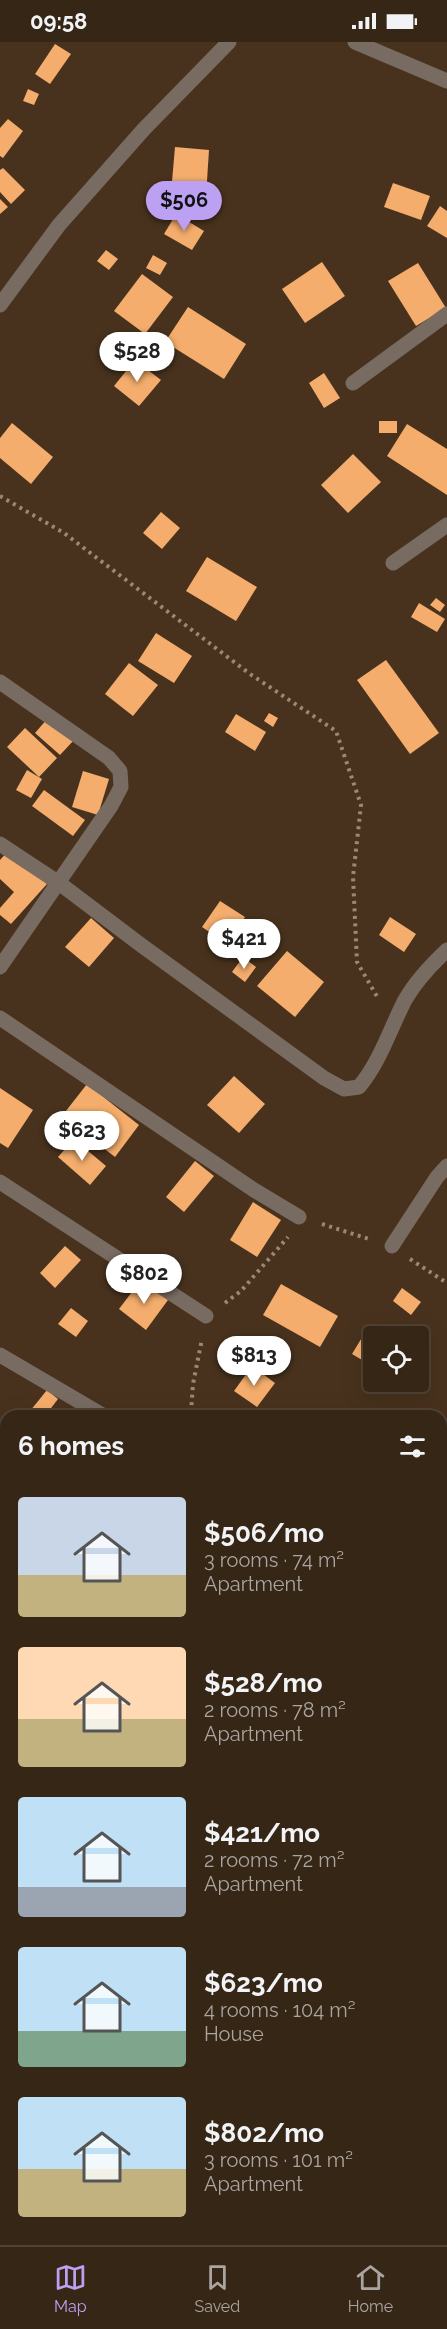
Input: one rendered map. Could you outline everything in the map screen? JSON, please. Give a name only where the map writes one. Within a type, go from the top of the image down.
[{"type":"street","points":[[0,305],[59,225],[144,129],[229,42]]},
{"type":"street","points":[[355,42],[447,81]]},
{"type":"street","points":[[354,383],[447,314]]},
{"type":"street","points":[[393,563],[447,525]]},
{"type":"street","points":[[0,682],[109,758],[120,771],[121,786],[111,806],[0,967]]},
{"type":"street","points":[[0,844],[59,883],[314,1071],[344,1089],[358,1087],[370,1074],[406,999],[426,970],[447,950]]},
{"type":"street","points":[[0,1018],[254,1190],[299,1217]]},
{"type":"street","points":[[392,1246],[437,1177],[447,1166]]},
{"type":"street","points":[[0,1182],[206,1317]]},
{"type":"street","points":[[0,1355],[94,1410]]},
{"type":"path","points":[[0,496],[64,532],[250,674],[336,731],[361,806],[353,877],[357,962],[393,1027]]},
{"type":"path","points":[[299,1217],[392,1246],[440,1281],[447,1283]]},
{"type":"building","points":[[55,44],[71,54],[50,84],[35,74]]},
{"type":"building","points":[[28,89],[39,94],[34,105],[23,101]]},
{"type":"building","points":[[8,119],[23,131],[3,158],[0,156],[0,128]]},
{"type":"building","points":[[175,147],[209,150],[206,196],[171,193]]},
{"type":"building","points":[[3,168],[25,190],[11,204],[0,192],[0,170]]},
{"type":"building","points":[[393,183],[430,196],[421,220],[384,207]]},
{"type":"building","points":[[0,199],[8,207],[0,214]]},
{"type":"building","points":[[440,206],[447,211],[447,238],[427,226]]},
{"type":"building","points":[[176,214],[204,231],[192,250],[164,234]]},
{"type":"building","points":[[106,250],[118,259],[109,270],[97,261]]},
{"type":"building","points":[[153,255],[167,263],[160,275],[146,268]]},
{"type":"building","points":[[322,262],[345,296],[305,323],[282,289]]},
{"type":"building","points":[[418,263],[446,308],[416,326],[388,281]]},
{"type":"building","points":[[142,274],[173,297],[145,334],[114,311]]},
{"type":"building","points":[[188,307],[246,344],[224,379],[165,342]]},
{"type":"building","points":[[135,360],[161,380],[139,406],[114,386]]},
{"type":"building","points":[[324,373],[340,398],[324,408],[309,383]]},
{"type":"building","points":[[379,421],[397,421],[397,433],[379,433]]},
{"type":"building","points":[[12,423],[53,457],[31,484],[0,458],[0,438]]},
{"type":"building","points":[[407,424],[447,449],[447,495],[387,456]]},
{"type":"building","points":[[353,454],[381,482],[348,513],[321,485]]},
{"type":"building","points":[[161,512],[180,528],[162,549],[143,533]]},
{"type":"building","points":[[207,557],[257,587],[236,621],[186,591]]},
{"type":"building","points":[[436,598],[445,605],[440,612],[430,605]]},
{"type":"building","points":[[419,603],[445,619],[437,632],[411,617]]},
{"type":"building","points":[[156,633],[192,656],[174,683],[138,661]]},
{"type":"building","points":[[386,660],[439,733],[410,754],[357,680]]},
{"type":"building","points":[[129,663],[158,685],[133,716],[105,694]]},
{"type":"building","points":[[269,713],[278,718],[273,727],[264,721]]},
{"type":"building","points":[[236,714],[266,732],[255,751],[225,732]]},
{"type":"building","points":[[48,718],[74,740],[60,755],[35,733]]},
{"type":"building","points":[[25,728],[57,758],[39,777],[7,747]]},
{"type":"building","points":[[27,770],[42,779],[31,798],[16,790]]},
{"type":"building","points":[[83,771],[109,779],[98,815],[72,807]]},
{"type":"building","points":[[44,790],[85,820],[73,836],[32,806]]},
{"type":"building","points":[[9,850],[47,884],[11,924],[0,915],[0,908],[14,892],[0,879],[0,860]]},
{"type":"building","points":[[220,901],[245,917],[227,944],[202,927]]},
{"type":"building","points":[[390,917],[416,934],[404,952],[379,935]]},
{"type":"building","points":[[91,918],[114,938],[89,967],[65,947]]},
{"type":"building","points":[[287,951],[324,982],[295,1017],[257,986]]},
{"type":"building","points":[[243,957],[256,967],[245,982],[232,972]]},
{"type":"building","points":[[234,1076],[265,1104],[239,1133],[207,1105]]},
{"type":"building","points":[[87,1084],[139,1125],[115,1157],[62,1116]]},
{"type":"building","points":[[0,1088],[33,1110],[8,1148],[0,1143]]},
{"type":"building","points":[[74,1139],[106,1166],[90,1185],[58,1157]]},
{"type":"building","points":[[195,1161],[214,1176],[184,1212],[166,1197]]},
{"type":"building","points":[[253,1202],[281,1220],[257,1257],[230,1240]]},
{"type":"building","points":[[65,1246],[81,1260],[55,1288],[40,1273]]},
{"type":"building","points":[[141,1280],[168,1300],[146,1330],[119,1309]]},
{"type":"building","points":[[281,1284],[338,1316],[320,1347],[263,1315]]},
{"type":"building","points":[[402,1288],[421,1302],[411,1315],[393,1301]]},
{"type":"building","points":[[71,1308],[88,1321],[76,1337],[58,1324]]},
{"type":"building","points":[[363,1336],[363,1361],[352,1354]]},
{"type":"building","points":[[252,1366],[275,1383],[257,1407],[234,1391]]},
{"type":"building","points":[[47,1390],[58,1399],[50,1410],[31,1410]]}]
